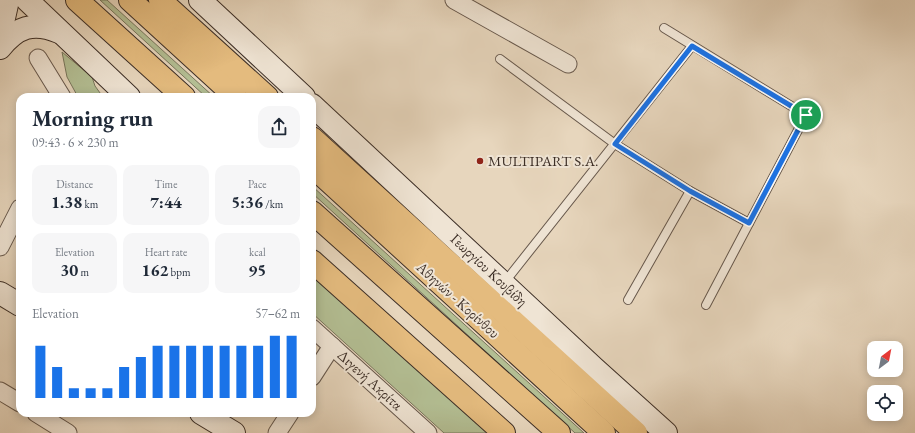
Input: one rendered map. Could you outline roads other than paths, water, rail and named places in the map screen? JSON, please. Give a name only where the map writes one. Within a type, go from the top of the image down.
[{"type":"highway","points":[[77,0],[180,93]]},
{"type":"highway","points":[[130,0],[232,93]]},
{"type":"highway","points":[[160,0],[263,93]]},
{"type":"highway","points":[[316,142],[636,433]]},
{"type":"highway","name":"Αθηνών - Κορίνθου","points":[[316,170],[604,433]]},
{"type":"highway","points":[[316,216],[559,433]]},
{"type":"highway","points":[[316,265],[504,433]]},
{"type":"street","points":[[0,36],[8,0]]},
{"type":"street","points":[[27,0],[125,93]]},
{"type":"street","points":[[200,0],[300,93]]},
{"type":"street","points":[[454,0],[568,64]]},
{"type":"street","points":[[0,48],[14,33],[31,27],[48,27],[59,32]]},
{"type":"street","points":[[38,58],[60,93]]},
{"type":"street","name":"Γεωργίου Κουβίδη","points":[[316,109],[666,433]]},
{"type":"street","points":[[0,247],[16,216]]},
{"type":"street","points":[[0,293],[16,303]]},
{"type":"street","name":"Διγενή Ακρίτα","points":[[316,332],[428,433]]},
{"type":"street","points":[[316,371],[332,346]]},
{"type":"street","points":[[0,391],[16,401]]},
{"type":"street","points":[[42,417],[68,433]]},
{"type":"street","points":[[208,417],[234,433]]},
{"type":"street","points":[[278,433],[288,417]]},
{"type":"lane","points":[[664,28],[806,115],[706,305]]},
{"type":"lane","points":[[504,284],[692,46]]},
{"type":"lane","points":[[500,59],[615,144],[690,191],[749,223]]},
{"type":"lane","points":[[628,300],[690,191]]},
{"type":"place","name":"MULTIPART S.A.","points":[[480,161]]}]
